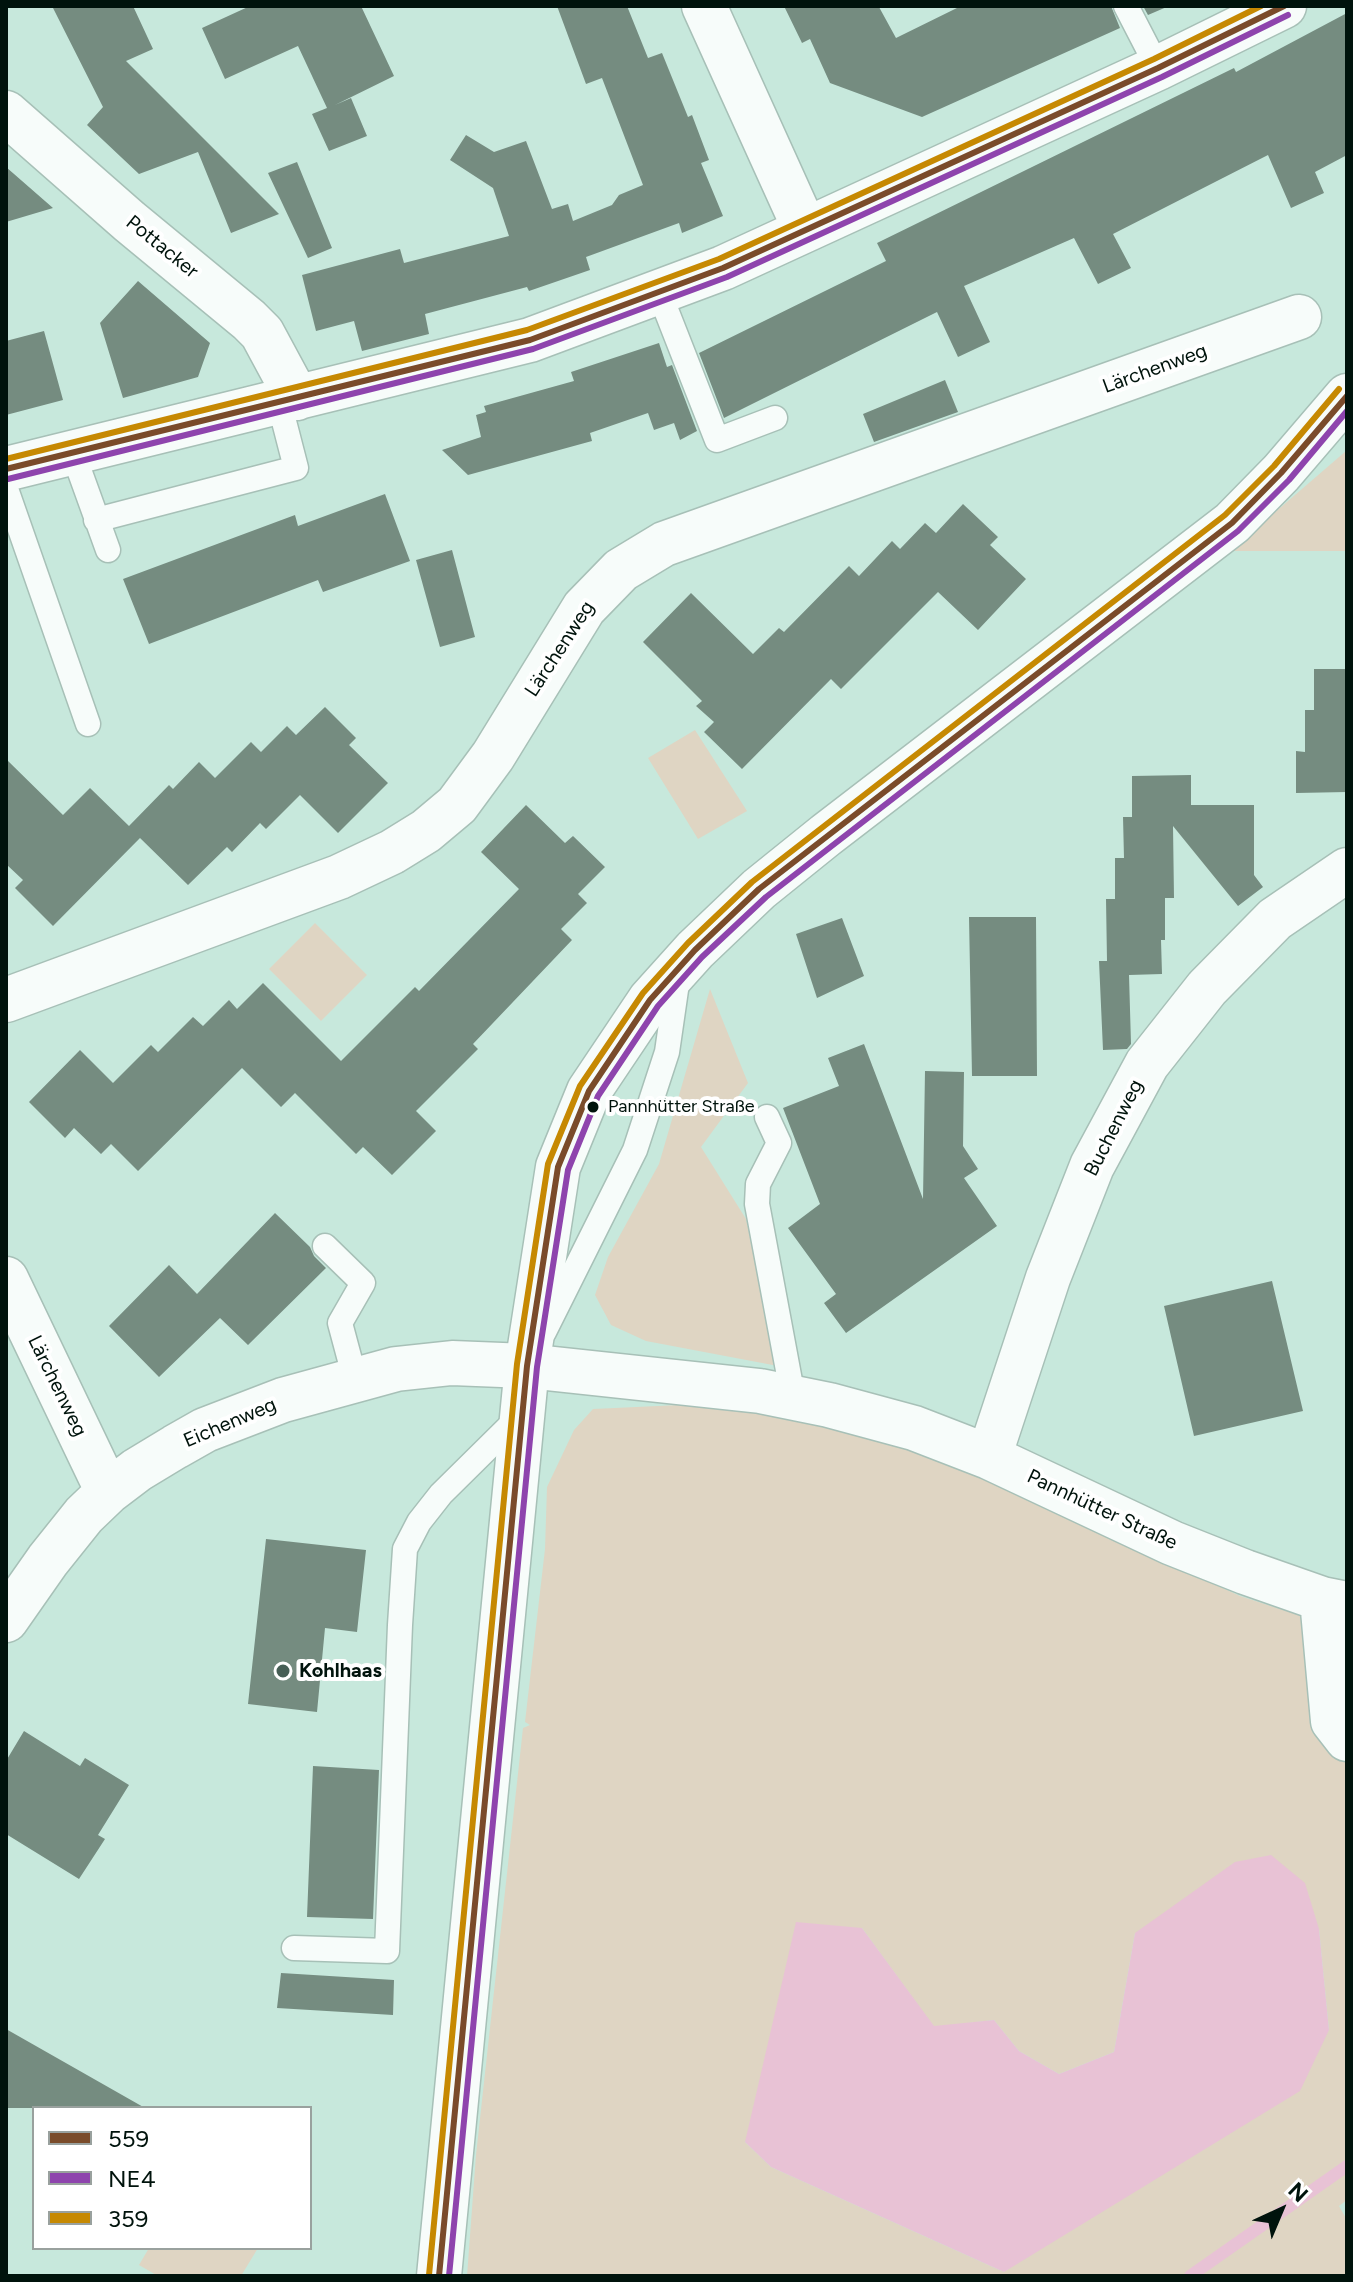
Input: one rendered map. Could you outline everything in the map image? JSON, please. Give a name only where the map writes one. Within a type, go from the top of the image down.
[{"type":"street","points":[[704,6],[805,229]]},
{"type":"street","points":[[6,469],[530,340],[723,268],[1158,68],[1284,6]]},
{"type":"street","name":"Pottacker","points":[[6,113],[262,333],[288,400]]},
{"type":"street","name":"Lärchenweg","points":[[6,1000],[339,877],[392,852],[426,831],[457,805],[493,756],[584,608],[621,570],[664,544],[1299,317]]},
{"type":"street","points":[[439,2276],[527,1366],[558,1167],[589,1091],[650,1000],[680,965],[759,889],[1232,523],[1281,473],[1347,396]]},
{"type":"street","name":"Buchenweg","points":[[989,1457],[1048,1278],[1092,1166],[1147,1064],[1207,988],[1275,919],[1347,870]]},
{"type":"street","name":"Lärchenweg","points":[[6,1279],[108,1492]]},
{"type":"street","name":"Eichenweg","points":[[6,1620],[48,1560],[84,1515],[108,1492],[137,1470],[205,1430],[283,1400],[396,1369],[452,1363],[527,1366]]},
{"type":"street","name":"Pannhütter Straße","points":[[527,1366],[760,1391],[914,1428],[989,1457],[1172,1543],[1245,1572],[1334,1601]]},
{"type":"street","points":[[1334,1601],[1333,1721],[1347,1739]]},
{"type":"lane","points":[[1126,6],[1158,68]]},
{"type":"lane","points":[[659,292],[717,440],[775,418]]},
{"type":"lane","points":[[96,520],[296,468],[288,400]]},
{"type":"lane","points":[[73,453],[108,550]]},
{"type":"lane","points":[[6,489],[88,724]]},
{"type":"lane","points":[[527,1366],[635,1150],[667,1052],[680,965]]},
{"type":"lane","points":[[767,1117],[779,1143],[758,1184],[757,1204],[793,1397]]},
{"type":"lane","points":[[325,1246],[363,1283],[340,1323],[355,1379]]},
{"type":"lane","points":[[294,1948],[387,1951],[405,1549],[419,1522],[441,1494],[522,1415]]},
{"type":"shaded area","points":[[1346,451],[1347,551],[1230,551]]},
{"type":"shaded area","points":[[695,730],[747,811],[698,839],[648,758]]},
{"type":"shaded area","points":[[315,923],[367,975],[321,1021],[269,969]]},
{"type":"shaded area","points":[[710,989],[748,1083],[701,1147],[746,1219],[778,1366],[646,1341],[611,1325],[595,1295],[608,1257],[659,1164]]},
{"type":"shaded area","points":[[701,1404],[810,1414],[888,1434],[1240,1596],[1308,1618],[1347,1752],[1347,2200],[1339,2206],[1347,2220],[1347,2276],[467,2276],[476,2155],[523,1728],[530,1725],[525,1722],[545,1549],[547,1487],[574,1430],[593,1409]],"holes":[[[862,1928],[934,2027],[994,2020],[1019,2051],[1059,2074],[1114,2052],[1135,1933],[1319,1929],[1329,2030],[1004,2272],[771,2167],[745,2142]]]},
{"type":"shaded area","points":[[1271,1855],[1305,1883],[1319,1929],[1329,2030],[1300,2091],[1004,2272],[771,2167],[745,2142],[796,1922],[862,1928],[934,2026],[994,2020],[1019,2051],[1059,2074],[1114,2052],[1135,1933],[1235,1862]]},
{"type":"shaded area","points":[[148,2250],[257,2250],[241,2276],[158,2276],[139,2265]]},
{"type":"building","points":[[52,6],[133,6],[153,49],[126,61],[279,214],[231,233],[198,152],[139,174],[87,125],[103,107]]},
{"type":"building","points":[[250,6],[361,6],[394,76],[335,105],[351,98],[367,136],[329,151],[312,114],[327,108],[298,46],[225,79],[202,28]]},
{"type":"building","points":[[557,6],[627,6],[648,58],[662,53],[688,117],[692,115],[709,160],[701,163],[723,216],[682,233],[679,223],[586,257],[590,270],[529,291],[527,287],[425,314],[429,334],[362,351],[354,321],[316,331],[302,275],[400,249],[404,263],[509,236],[493,188],[450,160],[466,135],[494,152],[526,141],[552,209],[568,204],[573,221],[612,205],[619,195],[643,185],[602,78],[586,84]]},
{"type":"building","points":[[784,6],[882,6],[879,7],[896,38],[961,6],[1111,6],[1120,28],[922,117],[830,83],[810,39],[802,43]]},
{"type":"building","points":[[1143,6],[1169,6],[1148,15]]},
{"type":"building","points":[[1347,13],[1347,155],[1315,172],[1324,193],[1291,208],[1268,155],[1113,234],[1131,268],[1098,284],[1074,238],[964,286],[990,342],[958,357],[937,312],[724,418],[699,353],[886,261],[877,243],[1234,68],[1236,72]]},
{"type":"building","points":[[297,162],[332,248],[308,258],[268,173]]},
{"type":"building","points":[[6,167],[53,208],[6,222]]},
{"type":"building","points":[[138,281],[210,343],[198,377],[123,398],[100,323]]},
{"type":"building","points":[[44,331],[63,400],[6,415],[6,341]]},
{"type":"building","points":[[659,343],[667,367],[672,365],[697,431],[680,440],[674,423],[654,430],[648,413],[590,433],[592,441],[468,475],[442,450],[481,437],[476,415],[486,412],[484,406],[574,381],[571,372]]},
{"type":"building","points":[[945,380],[958,412],[874,442],[863,414]]},
{"type":"building","points":[[385,494],[410,561],[323,592],[318,580],[149,644],[123,579],[295,515],[298,526]]},
{"type":"building","points":[[963,504],[998,537],[990,545],[1026,579],[978,630],[938,592],[841,689],[831,679],[742,769],[704,732],[714,722],[696,706],[702,701],[643,642],[691,593],[753,654],[779,628],[784,632],[849,566],[859,576],[892,541],[900,549],[925,523],[936,533]]},
{"type":"building","points":[[452,550],[475,637],[440,647],[416,560]]},
{"type":"building","points":[[1314,669],[1347,669],[1347,792],[1296,793],[1296,751],[1305,752],[1305,710],[1314,710]]},
{"type":"building","points":[[325,707],[356,738],[349,745],[388,783],[338,833],[300,795],[266,829],[260,823],[232,852],[227,847],[188,885],[140,838],[53,926],[15,888],[23,880],[6,864],[6,759],[63,815],[90,788],[129,826],[169,785],[173,789],[199,762],[215,778],[251,742],[261,752],[287,726],[296,735]]},
{"type":"building","points":[[1191,775],[1191,805],[1254,805],[1254,875],[1263,887],[1238,906],[1173,826],[1174,898],[1165,898],[1162,974],[1129,975],[1131,1044],[1127,1049],[1103,1050],[1099,961],[1107,961],[1106,899],[1115,899],[1115,858],[1124,858],[1123,817],[1132,817],[1132,776]]},
{"type":"building","points":[[526,805],[565,843],[573,836],[605,867],[578,894],[587,903],[561,929],[572,940],[473,1044],[478,1049],[416,1111],[436,1131],[392,1175],[363,1147],[356,1154],[295,1093],[281,1107],[242,1068],[138,1171],[111,1144],[101,1154],[74,1128],[65,1138],[29,1102],[80,1050],[113,1083],[151,1045],[158,1052],[193,1017],[203,1026],[229,1000],[237,1009],[263,983],[341,1061],[415,987],[419,991],[519,889],[481,852]]},
{"type":"building","points":[[969,917],[1036,917],[1037,1076],[972,1076]]},
{"type":"building","points":[[842,918],[864,976],[817,998],[796,934]]},
{"type":"building","points":[[864,1044],[923,1199],[925,1071],[964,1072],[963,1146],[978,1169],[964,1178],[997,1226],[846,1333],[824,1303],[836,1294],[788,1228],[820,1204],[783,1108],[839,1086],[828,1058]]},
{"type":"building","points":[[275,1213],[310,1247],[326,1268],[248,1345],[220,1318],[159,1377],[109,1326],[169,1265],[197,1294]]},
{"type":"building","points":[[1272,1281],[1303,1411],[1194,1436],[1164,1306]]},
{"type":"building","points":[[266,1539],[366,1550],[357,1632],[325,1628],[317,1712],[248,1704]]},
{"type":"building","points":[[24,1731],[80,1766],[85,1758],[129,1785],[98,1835],[105,1839],[79,1879],[6,1834],[6,1761]]},
{"type":"building","points":[[313,1766],[379,1770],[373,1919],[307,1917]]},
{"type":"building","points":[[281,1973],[394,1980],[393,2015],[277,2008]]},
{"type":"building","points":[[6,2029],[141,2106],[32,2106],[6,2108]]},
{"type":"waterway","points":[[1190,2276],[1347,2166]]},
{"type":"transit line","name":"359","points":[[6,459],[527,330],[719,259],[1154,59],[1261,6]]},
{"type":"transit line","name":"559","points":[[6,469],[530,340],[723,268],[1158,68],[1284,6]]},
{"type":"transit line","name":"NE4","points":[[8,479],[533,349],[727,277],[1162,77],[1288,15]]},
{"type":"transit line","name":"359","points":[[429,2275],[517,1364],[548,1164],[580,1086],[643,993],[688,943],[752,882],[1225,515],[1274,466],[1339,389]]},
{"type":"transit line","name":"559","points":[[439,2276],[527,1366],[558,1167],[589,1091],[650,1000],[695,950],[759,889],[1232,523],[1281,473],[1347,396]]},
{"type":"transit line","name":"NE4","points":[[449,2276],[537,1367],[568,1170],[598,1096],[658,1006],[702,957],[766,897],[1238,531],[1289,480],[1347,411]]},
{"type":"place","name":"Pannhütter Straße","points":[[593,1107]]},
{"type":"place","name":"Kohlhaas","points":[[283,1671]]}]
